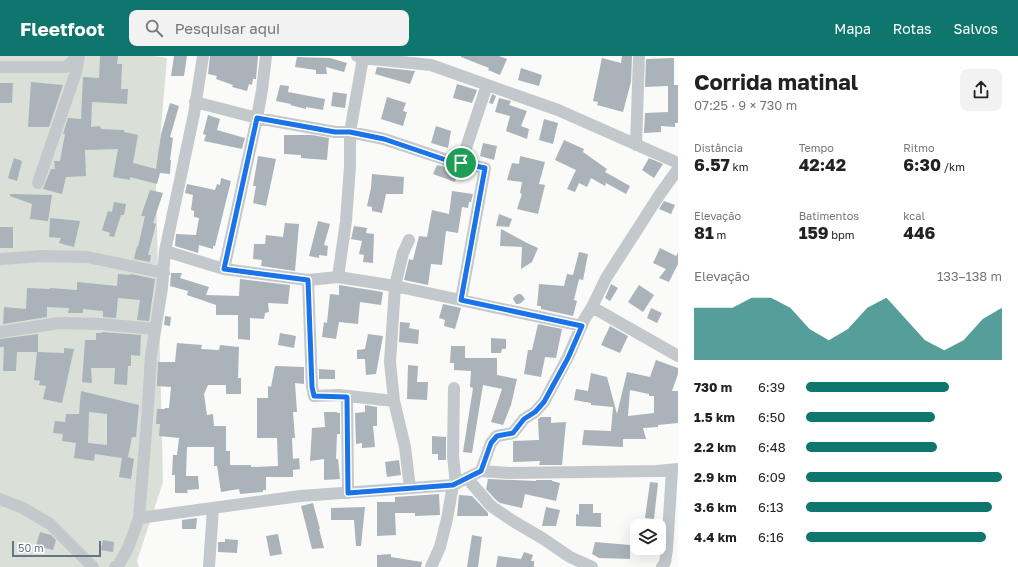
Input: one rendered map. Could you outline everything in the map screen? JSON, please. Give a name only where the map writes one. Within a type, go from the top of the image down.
[{"type":"street","points":[[65,66],[70,64],[76,56]]},
{"type":"street","points":[[38,183],[76,72],[79,56]]},
{"type":"street","points":[[119,566],[128,548],[139,518],[147,420],[150,356],[164,273],[165,251],[194,114],[203,56]]},
{"type":"street","points":[[224,269],[257,118],[266,56]]},
{"type":"street","points":[[636,145],[639,56]]},
{"type":"street","points":[[338,277],[346,221],[350,166],[350,132],[360,57],[431,65],[558,110],[678,163]]},
{"type":"street","points":[[0,67],[65,66],[76,72]]},
{"type":"street","points":[[461,163],[487,85]]},
{"type":"street","points":[[195,102],[257,118],[335,132],[350,132],[384,139],[446,160],[485,168],[461,300]]},
{"type":"street","points":[[481,471],[491,443],[497,436],[513,433],[524,419],[535,412],[544,402],[568,358],[584,320],[606,278],[660,194],[678,169]]},
{"type":"street","points":[[409,240],[395,286],[390,362],[394,400],[405,448],[410,488]]},
{"type":"street","points":[[165,251],[224,269],[308,280],[338,277],[395,286],[582,326]]},
{"type":"street","points":[[0,259],[43,256],[87,258],[164,273]]},
{"type":"street","points":[[308,280],[312,387],[314,396],[394,400]]},
{"type":"street","points":[[592,307],[678,356]]},
{"type":"street","points":[[0,332],[59,324],[101,324],[155,329]]},
{"type":"street","points":[[431,567],[440,547],[458,482],[453,456],[454,388]]},
{"type":"street","points":[[347,397],[348,493]]},
{"type":"street","points":[[139,518],[300,496],[410,488],[458,482],[481,471],[509,473],[675,470],[667,550],[665,562],[662,567]]},
{"type":"street","points":[[458,482],[513,521],[542,538],[579,564],[592,567]]},
{"type":"street","points":[[0,499],[23,508],[50,524],[93,567]]},
{"type":"street","points":[[209,567],[213,508]]},
{"type":"shaded area","points":[[0,56],[153,56],[167,58],[156,186],[163,482],[137,561],[139,567],[0,567]]},
{"type":"building","points":[[100,56],[118,56],[117,64],[122,64],[121,89],[128,89],[127,104],[92,102],[91,127],[100,126],[101,129],[124,130],[124,132],[138,135],[133,163],[156,169],[161,134],[170,103],[179,106],[170,137],[173,138],[170,174],[160,173],[157,184],[130,177],[130,180],[113,177],[118,149],[85,150],[86,176],[66,177],[62,194],[43,189],[51,169],[55,169],[54,161],[60,161],[65,134],[63,134],[68,118],[81,119],[83,77],[99,78]]},
{"type":"building","points":[[174,56],[187,56],[184,76],[171,76]]},
{"type":"building","points":[[210,56],[258,56],[256,79],[253,79],[252,85],[249,84],[247,91],[232,87],[233,85],[216,79],[217,76],[208,74]]},
{"type":"building","points":[[461,56],[499,56],[507,59],[500,75],[488,70],[489,68]]},
{"type":"building","points":[[622,56],[632,56],[631,82],[623,112],[597,105],[598,102],[593,101],[602,58],[621,63]]},
{"type":"building","points":[[297,57],[330,58],[347,63],[344,72],[326,67],[327,74],[316,74],[316,70],[295,67]]},
{"type":"building","points":[[674,58],[674,85],[678,85],[678,123],[675,123],[675,127],[661,126],[661,132],[644,133],[645,113],[668,112],[668,86],[645,87],[646,59]]},
{"type":"building","points":[[377,67],[415,71],[410,84],[375,74]]},
{"type":"building","points":[[521,68],[542,75],[539,86],[518,80]]},
{"type":"building","points":[[31,82],[63,85],[49,127],[28,127]]},
{"type":"building","points":[[0,83],[13,83],[12,103],[0,103]]},
{"type":"building","points":[[457,84],[477,90],[472,103],[453,98]]},
{"type":"building","points":[[280,85],[289,86],[288,92],[325,99],[323,110],[306,107],[306,109],[276,101]]},
{"type":"building","points":[[333,92],[347,94],[345,108],[331,106]]},
{"type":"building","points":[[492,94],[496,96],[493,104],[489,103]]},
{"type":"building","points":[[387,97],[406,103],[403,111],[407,112],[403,126],[381,119]]},
{"type":"building","points":[[499,98],[511,101],[509,105],[527,111],[521,126],[529,129],[527,139],[506,131],[510,116],[495,112]]},
{"type":"building","points":[[208,115],[220,119],[217,130],[245,138],[242,149],[204,141],[206,135],[203,134]]},
{"type":"building","points":[[544,119],[558,123],[553,144],[539,140]]},
{"type":"building","points":[[436,126],[451,131],[448,148],[431,143]]},
{"type":"building","points":[[284,135],[312,135],[329,138],[327,160],[301,158],[301,155],[284,154]]},
{"type":"building","points":[[564,140],[584,149],[583,152],[607,169],[605,172],[630,186],[626,194],[606,183],[605,186],[591,178],[587,187],[579,183],[575,192],[567,189],[576,170],[555,160]]},
{"type":"building","points":[[483,143],[497,146],[494,160],[480,156]]},
{"type":"building","points":[[258,156],[276,159],[266,206],[253,203],[256,186],[253,186]]},
{"type":"building","points":[[520,156],[545,162],[539,184],[545,185],[538,214],[517,209],[522,194],[520,193],[522,182],[507,180],[512,163],[519,164]]},
{"type":"building","points":[[14,158],[22,161],[17,181],[8,178]]},
{"type":"building","points":[[649,158],[663,164],[654,178],[642,170]]},
{"type":"building","points":[[437,165],[458,170],[455,182],[433,174]]},
{"type":"building","points":[[372,174],[404,177],[403,194],[386,194],[382,213],[372,211],[372,207],[367,206]]},
{"type":"building","points":[[221,178],[231,181],[213,249],[199,245],[198,253],[175,246],[176,234],[196,235],[199,218],[194,217],[194,211],[191,210],[193,195],[185,193],[187,184],[215,190],[217,184],[220,185]]},
{"type":"building","points":[[150,190],[163,193],[153,223],[156,224],[148,255],[151,255],[150,262],[134,259],[145,216],[141,216]]},
{"type":"building","points":[[452,191],[473,194],[468,208],[462,207],[458,233],[446,231],[442,265],[431,264],[428,285],[404,280],[409,259],[413,260],[419,236],[427,237],[432,210],[449,214]]},
{"type":"building","points":[[10,194],[52,195],[48,221],[30,219],[32,204],[10,196]]},
{"type":"building","points":[[664,201],[675,205],[671,214],[659,209]]},
{"type":"building","points":[[114,202],[126,204],[124,215],[121,215],[114,237],[109,236],[110,233],[102,230],[108,211],[112,212]]},
{"type":"building","points":[[499,214],[512,219],[509,227],[496,226]]},
{"type":"building","points":[[50,218],[80,221],[74,247],[59,243],[61,238],[49,237]]},
{"type":"building","points":[[318,221],[330,224],[324,245],[328,246],[327,256],[319,255],[319,258],[309,256]]},
{"type":"building","points":[[285,223],[299,224],[295,271],[261,266],[262,260],[253,259],[254,244],[265,244],[266,235],[283,237]]},
{"type":"building","points":[[354,226],[367,228],[366,233],[374,234],[373,263],[363,262],[364,255],[359,254],[362,241],[351,239]]},
{"type":"building","points":[[0,227],[13,227],[13,248],[0,248]]},
{"type":"building","points":[[501,229],[538,248],[532,262],[521,269],[522,247],[500,246]]},
{"type":"building","points":[[660,248],[676,256],[678,253],[678,264],[669,282],[659,278],[666,269],[653,263]]},
{"type":"building","points":[[579,252],[588,254],[583,280],[579,279],[574,300],[577,301],[573,316],[541,309],[541,306],[537,306],[539,284],[564,286],[567,274],[573,275]]},
{"type":"building","points":[[171,273],[182,273],[180,278],[209,287],[206,295],[239,296],[240,279],[290,285],[288,304],[268,303],[269,312],[265,313],[264,319],[250,318],[250,340],[238,339],[238,315],[216,315],[216,305],[187,295],[188,291],[170,286]]},
{"type":"building","points":[[118,274],[131,274],[155,279],[149,321],[137,320],[140,300],[118,298],[116,318],[103,317],[103,311],[83,309],[83,313],[68,313],[69,308],[47,307],[47,317],[3,324],[4,307],[26,309],[27,288],[77,290],[77,282],[117,286]]},
{"type":"building","points":[[611,284],[618,288],[610,301],[605,298]]},
{"type":"building","points":[[339,285],[383,292],[381,305],[360,302],[358,324],[339,322],[336,339],[322,337],[324,322],[327,323],[330,294],[339,295]]},
{"type":"building","points":[[639,285],[654,295],[643,312],[628,302]]},
{"type":"building","points":[[518,294],[521,294],[525,299],[521,303],[516,304],[513,299]]},
{"type":"building","points":[[443,304],[461,308],[455,329],[444,326],[445,320],[439,318]]},
{"type":"building","points":[[651,308],[662,313],[657,323],[647,318]]},
{"type":"building","points":[[165,316],[171,317],[170,326],[164,325]]},
{"type":"building","points":[[400,322],[410,323],[409,328],[419,330],[418,344],[399,342]]},
{"type":"building","points":[[538,324],[562,329],[556,358],[545,357],[541,377],[524,374],[528,350],[532,350]]},
{"type":"building","points":[[610,326],[628,336],[620,353],[601,345]]},
{"type":"building","points":[[102,332],[141,335],[140,356],[131,355],[131,366],[128,366],[127,385],[114,384],[115,368],[91,368],[92,383],[82,382],[85,340],[96,340],[96,333]]},
{"type":"building","points":[[280,333],[296,336],[294,348],[278,345]]},
{"type":"building","points":[[38,334],[38,352],[17,352],[16,371],[3,371],[4,347],[0,347],[0,339]]},
{"type":"building","points":[[368,334],[383,336],[376,374],[366,375],[365,359],[357,359],[357,350],[365,349]]},
{"type":"building","points":[[491,338],[506,339],[506,349],[502,349],[501,353],[491,353]]},
{"type":"building","points":[[177,343],[202,345],[201,349],[219,350],[220,345],[239,347],[238,378],[241,378],[241,394],[226,394],[226,385],[208,385],[204,394],[207,415],[213,414],[214,426],[226,426],[226,451],[230,451],[230,465],[251,465],[251,467],[278,466],[277,438],[257,438],[257,398],[268,398],[268,386],[271,387],[275,366],[304,367],[304,384],[295,383],[297,412],[293,412],[295,438],[292,438],[293,459],[299,458],[300,469],[293,470],[293,477],[266,477],[266,490],[263,490],[263,492],[240,494],[239,489],[221,492],[217,466],[214,466],[214,447],[187,447],[186,476],[198,476],[199,489],[187,490],[188,493],[175,493],[175,475],[172,475],[173,455],[177,455],[179,438],[159,436],[160,424],[156,424],[157,409],[169,408],[171,387],[157,386],[158,362],[175,362]]},
{"type":"building","points":[[451,346],[465,346],[465,358],[497,358],[497,375],[517,379],[511,405],[503,425],[491,422],[502,389],[483,385],[472,453],[463,452],[473,388],[470,387],[471,371],[454,370],[454,363],[450,363]]},
{"type":"building","points":[[64,348],[74,349],[62,403],[43,399],[46,386],[39,385],[40,381],[34,380],[37,352],[64,353]]},
{"type":"building","points":[[656,360],[678,368],[678,374],[672,391],[678,391],[678,423],[643,428],[646,439],[623,439],[623,447],[582,445],[584,430],[611,431],[613,407],[591,405],[591,403],[574,400],[576,389],[588,391],[591,373],[607,377],[617,414],[627,372],[650,377]],"holes":[[[630,390],[649,394],[649,396],[654,396],[654,413],[628,416]]]},
{"type":"building","points":[[408,365],[418,366],[417,382],[428,382],[427,400],[407,399]]},
{"type":"building","points":[[319,369],[335,370],[335,379],[319,379]]},
{"type":"building","points":[[81,391],[139,405],[136,437],[132,437],[128,457],[134,459],[131,479],[119,477],[122,458],[95,454],[94,461],[74,458],[76,443],[62,441],[63,434],[53,433],[55,421],[65,422],[66,414],[79,414]],"holes":[[[89,412],[107,414],[107,445],[88,443]]]},
{"type":"building","points":[[365,405],[377,407],[377,426],[373,426],[375,447],[362,448],[362,443],[356,444],[355,413],[365,412]]},
{"type":"building","points":[[324,412],[340,413],[340,434],[337,434],[336,459],[338,459],[340,479],[324,480],[324,459],[310,461],[312,428],[325,427]]},
{"type":"building","points":[[541,417],[551,417],[551,423],[566,422],[562,465],[539,465],[540,461],[513,462],[513,441],[539,440],[538,419]]},
{"type":"building","points":[[432,436],[446,437],[446,460],[438,460],[438,454],[432,454]]},
{"type":"building","points":[[399,460],[401,475],[387,477],[385,462]]},
{"type":"building","points":[[488,479],[536,481],[552,480],[560,483],[556,501],[525,494],[522,508],[500,503],[496,500],[486,489]]},
{"type":"building","points":[[650,482],[658,483],[654,519],[645,518]]},
{"type":"building","points":[[439,494],[440,515],[415,516],[415,513],[395,513],[396,535],[377,536],[377,502],[395,502],[395,497]]},
{"type":"building","points":[[459,495],[472,496],[488,513],[488,516],[457,516]]},
{"type":"building","points":[[313,503],[324,548],[312,549],[301,506]]},
{"type":"building","points":[[579,504],[593,504],[593,513],[601,513],[601,527],[576,526],[576,514],[579,515]]},
{"type":"building","points":[[365,507],[361,546],[356,546],[354,520],[331,520],[331,508]]},
{"type":"building","points":[[546,507],[560,510],[556,526],[542,526]]},
{"type":"building","points":[[197,518],[196,529],[182,529],[182,520]]},
{"type":"building","points":[[40,532],[51,535],[56,540],[53,550],[36,546]]},
{"type":"building","points":[[278,534],[282,554],[270,556],[266,536]]},
{"type":"building","points":[[472,535],[482,537],[478,567],[467,567]]},
{"type":"building","points":[[225,539],[238,540],[237,553],[218,552],[218,542],[225,542]]},
{"type":"building","points":[[103,540],[114,542],[113,552],[101,550]]},
{"type":"building","points":[[595,542],[630,545],[630,559],[599,558],[592,554]]},
{"type":"building","points":[[524,552],[533,555],[531,561],[534,561],[534,567],[496,567],[498,556],[521,559]]},
{"type":"building","points":[[391,554],[391,557],[422,562],[421,567],[377,567],[377,555]]},
{"type":"route","points":[[257,118],[335,132],[350,132],[384,139],[446,160],[461,163],[485,168],[461,300],[582,326],[568,358],[544,402],[535,412],[524,419],[513,433],[497,436],[491,443],[481,471],[453,485],[348,493],[347,397],[339,395],[314,396],[312,387],[308,280],[224,269],[234,229],[239,198],[257,118]]}]
